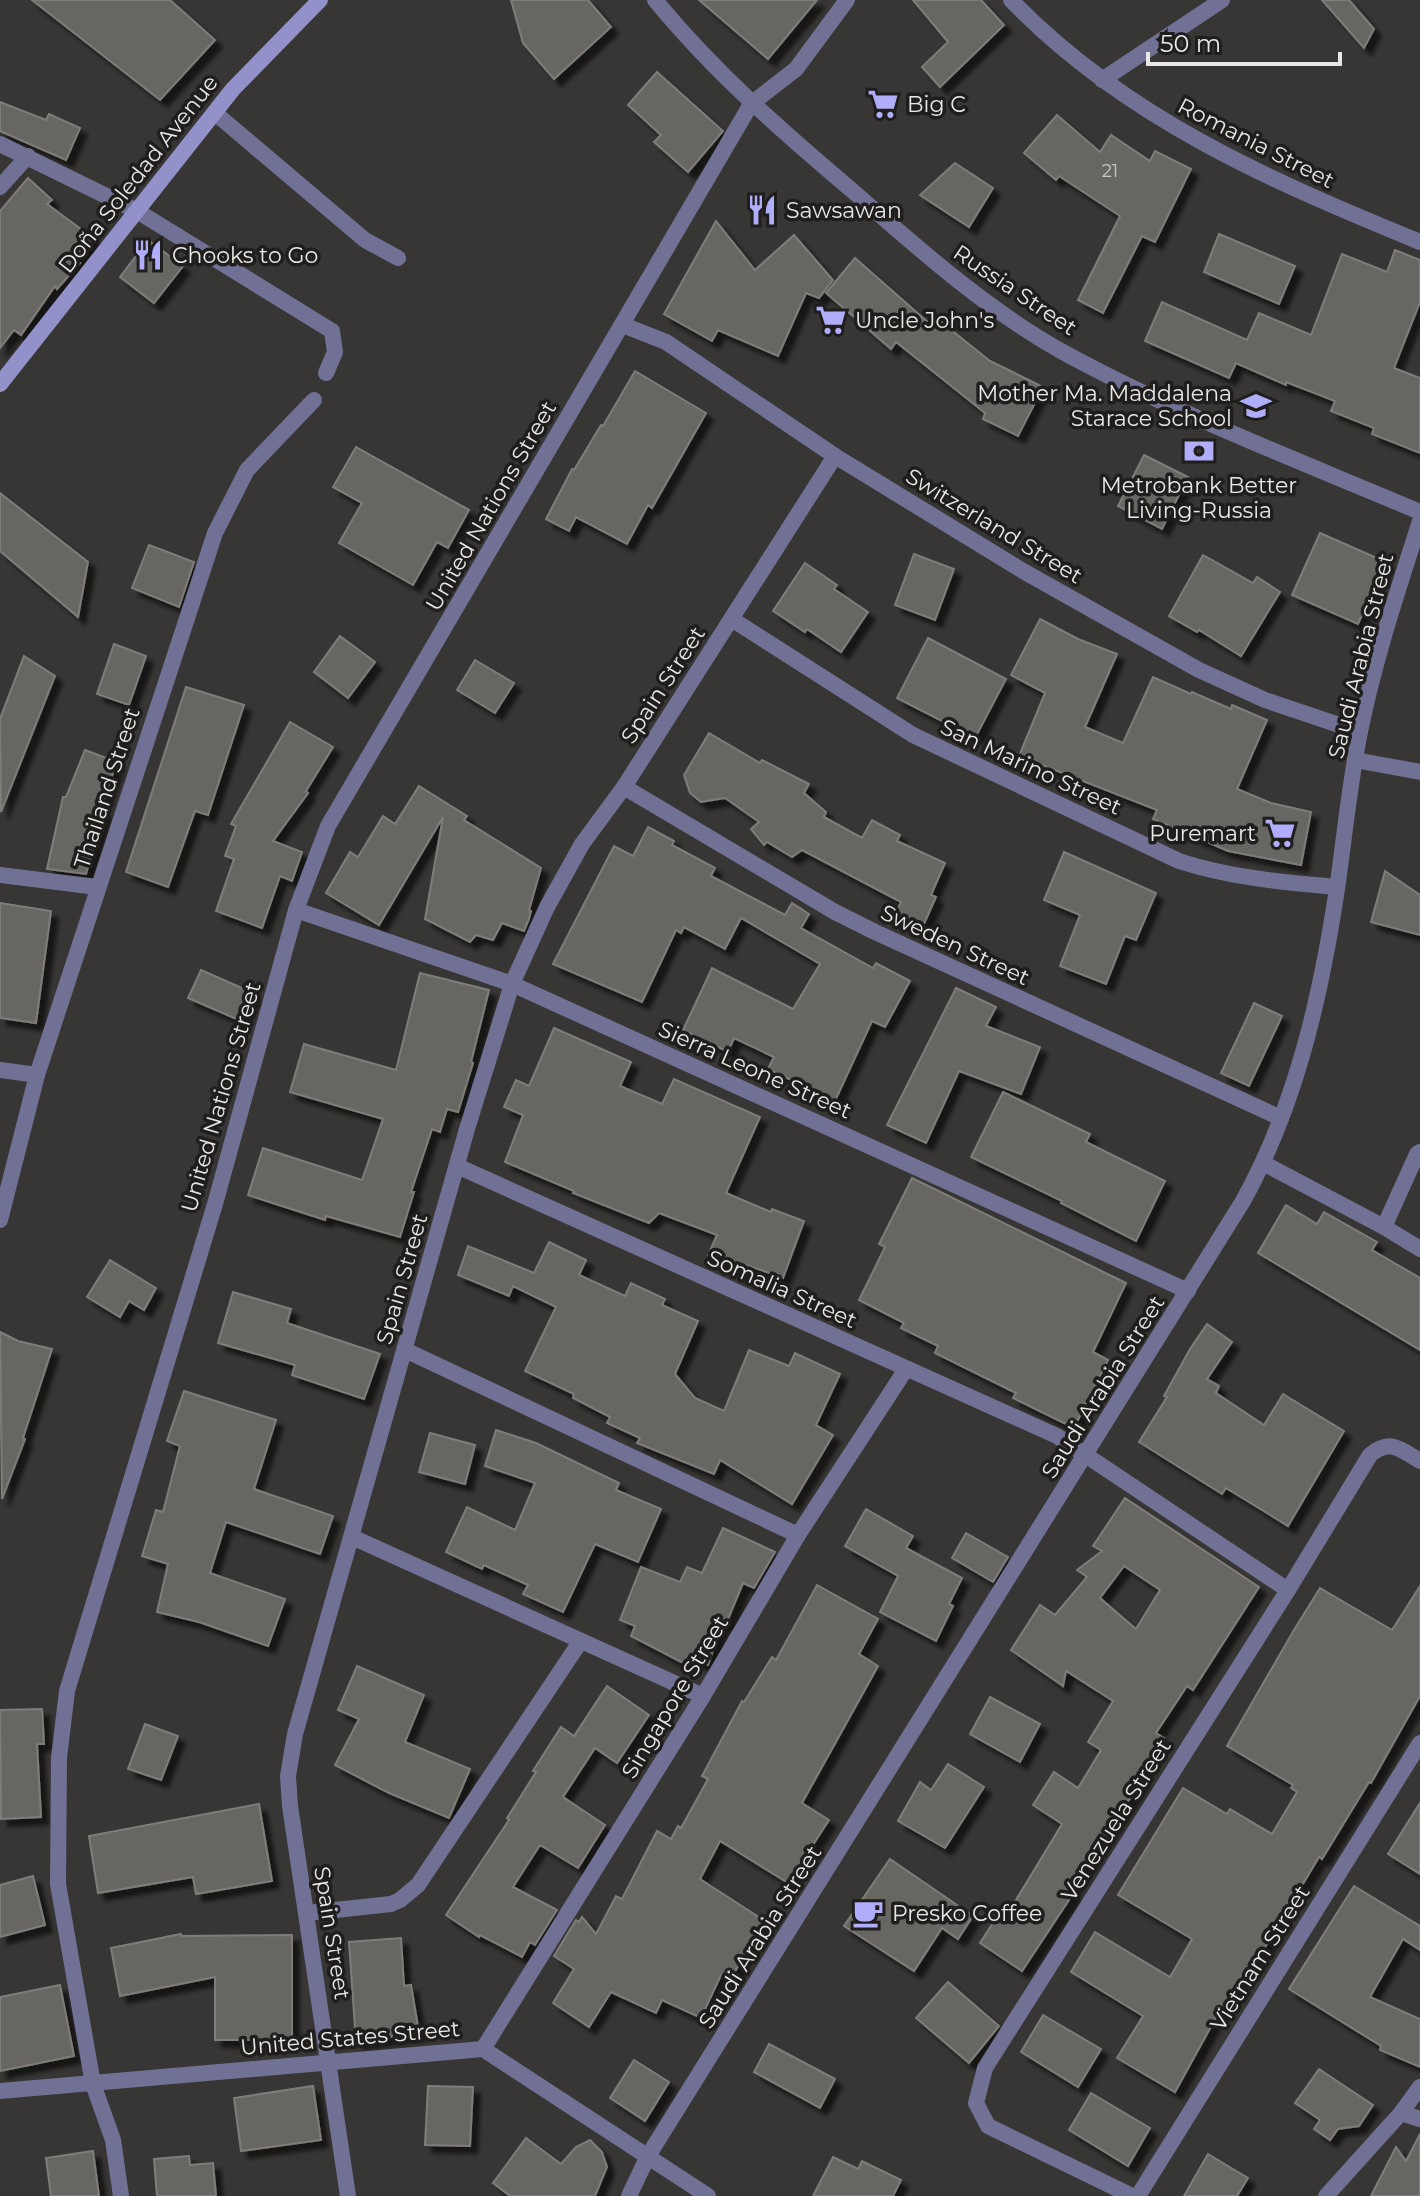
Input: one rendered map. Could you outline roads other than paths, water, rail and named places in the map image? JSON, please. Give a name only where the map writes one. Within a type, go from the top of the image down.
[{"type":"main road","name":"Doña Soledad Avenue","points":[[0,384],[233,89],[320,0]]},
{"type":"street","name":"Russia Street","points":[[655,0],[751,104],[941,268],[1004,315],[1062,351],[1199,418],[1420,512]]},
{"type":"street","points":[[751,104],[796,69],[847,0]]},
{"type":"street","name":"Romania Street","points":[[1011,0],[1102,80],[1166,123],[1221,154],[1420,242]]},
{"type":"street","points":[[1102,80],[1222,0]]},
{"type":"street","name":"United Nations Street","points":[[121,2196],[113,2140],[93,2084],[58,1884],[59,1772],[67,1691],[215,1204],[296,910],[328,826],[751,104]]},
{"type":"street","points":[[215,113],[365,240],[398,258]]},
{"type":"street","points":[[0,144],[137,211],[332,331],[335,352],[326,373]]},
{"type":"street","points":[[0,187],[28,156]]},
{"type":"street","name":"Switzerland Street","points":[[623,325],[666,342],[835,456],[1023,571],[1199,670],[1265,700],[1360,732]]},
{"type":"street","name":"Thailand Street","points":[[0,1220],[37,1075],[215,533],[247,470],[314,400]]},
{"type":"street","name":"Spain Street","points":[[348,2196],[290,1806],[290,1751],[512,984],[563,874],[733,620],[835,456]]},
{"type":"street","name":"Saudi Arabia Street","points":[[629,2196],[648,2156],[1188,1291],[1263,1163],[1281,1118],[1309,1028],[1337,887],[1360,732],[1379,656],[1420,521]]},
{"type":"street","name":"San Marino Street","points":[[733,620],[913,735],[1179,861],[1251,880],[1337,887]]},
{"type":"street","points":[[1355,760],[1420,772]]},
{"type":"street","name":"Sweden Street","points":[[624,787],[835,912],[1281,1118]]},
{"type":"street","points":[[0,875],[97,887]]},
{"type":"street","name":"Sierra Leone Street","points":[[296,910],[512,984],[1188,1291]]},
{"type":"street","points":[[0,1070],[37,1075]]},
{"type":"street","points":[[1384,1227],[1420,1152]]},
{"type":"street","points":[[1263,1163],[1420,1249]]},
{"type":"street","name":"Somalia Street","points":[[457,1166],[1017,1416],[1087,1454],[1288,1590]]},
{"type":"street","points":[[405,1350],[798,1535]]},
{"type":"street","name":"Singapore Street","points":[[483,2049],[703,1696],[798,1535],[906,1369]]},
{"type":"street","name":"Venezuela Street","points":[[1135,2196],[988,2126],[976,2103],[985,2068],[1370,1455],[1381,1446],[1395,1446],[1420,1461]]},
{"type":"street","points":[[352,1537],[703,1696]]},
{"type":"street","points":[[307,1913],[391,1904],[418,1885],[580,1642]]},
{"type":"street","name":"Vietnam Street","points":[[1135,2196],[1420,1743]]},
{"type":"street","name":"United States Street","points":[[0,2091],[328,2060],[483,2049],[708,2196]]},
{"type":"street","points":[[1326,2196],[1401,2113],[1420,2087]]},
{"type":"street","points":[[1401,2113],[1420,2119]]},
{"type":"place","name":"Big C","points":[[883,104]]},
{"type":"place","name":"Sawsawan","points":[[762,210]]},
{"type":"place","name":"Chooks to Go","points":[[148,255]]},
{"type":"place","name":"Uncle John's","points":[[831,320]]},
{"type":"place","name":"Mother Ma. Maddalena Starace School","points":[[1256,406]]},
{"type":"place","name":"Metrobank Better Living-Russia","points":[[1199,451]]},
{"type":"place","name":"Puremart","points":[[1280,833]]},
{"type":"place","name":"Presko Coffee","points":[[868,1913]]}]
